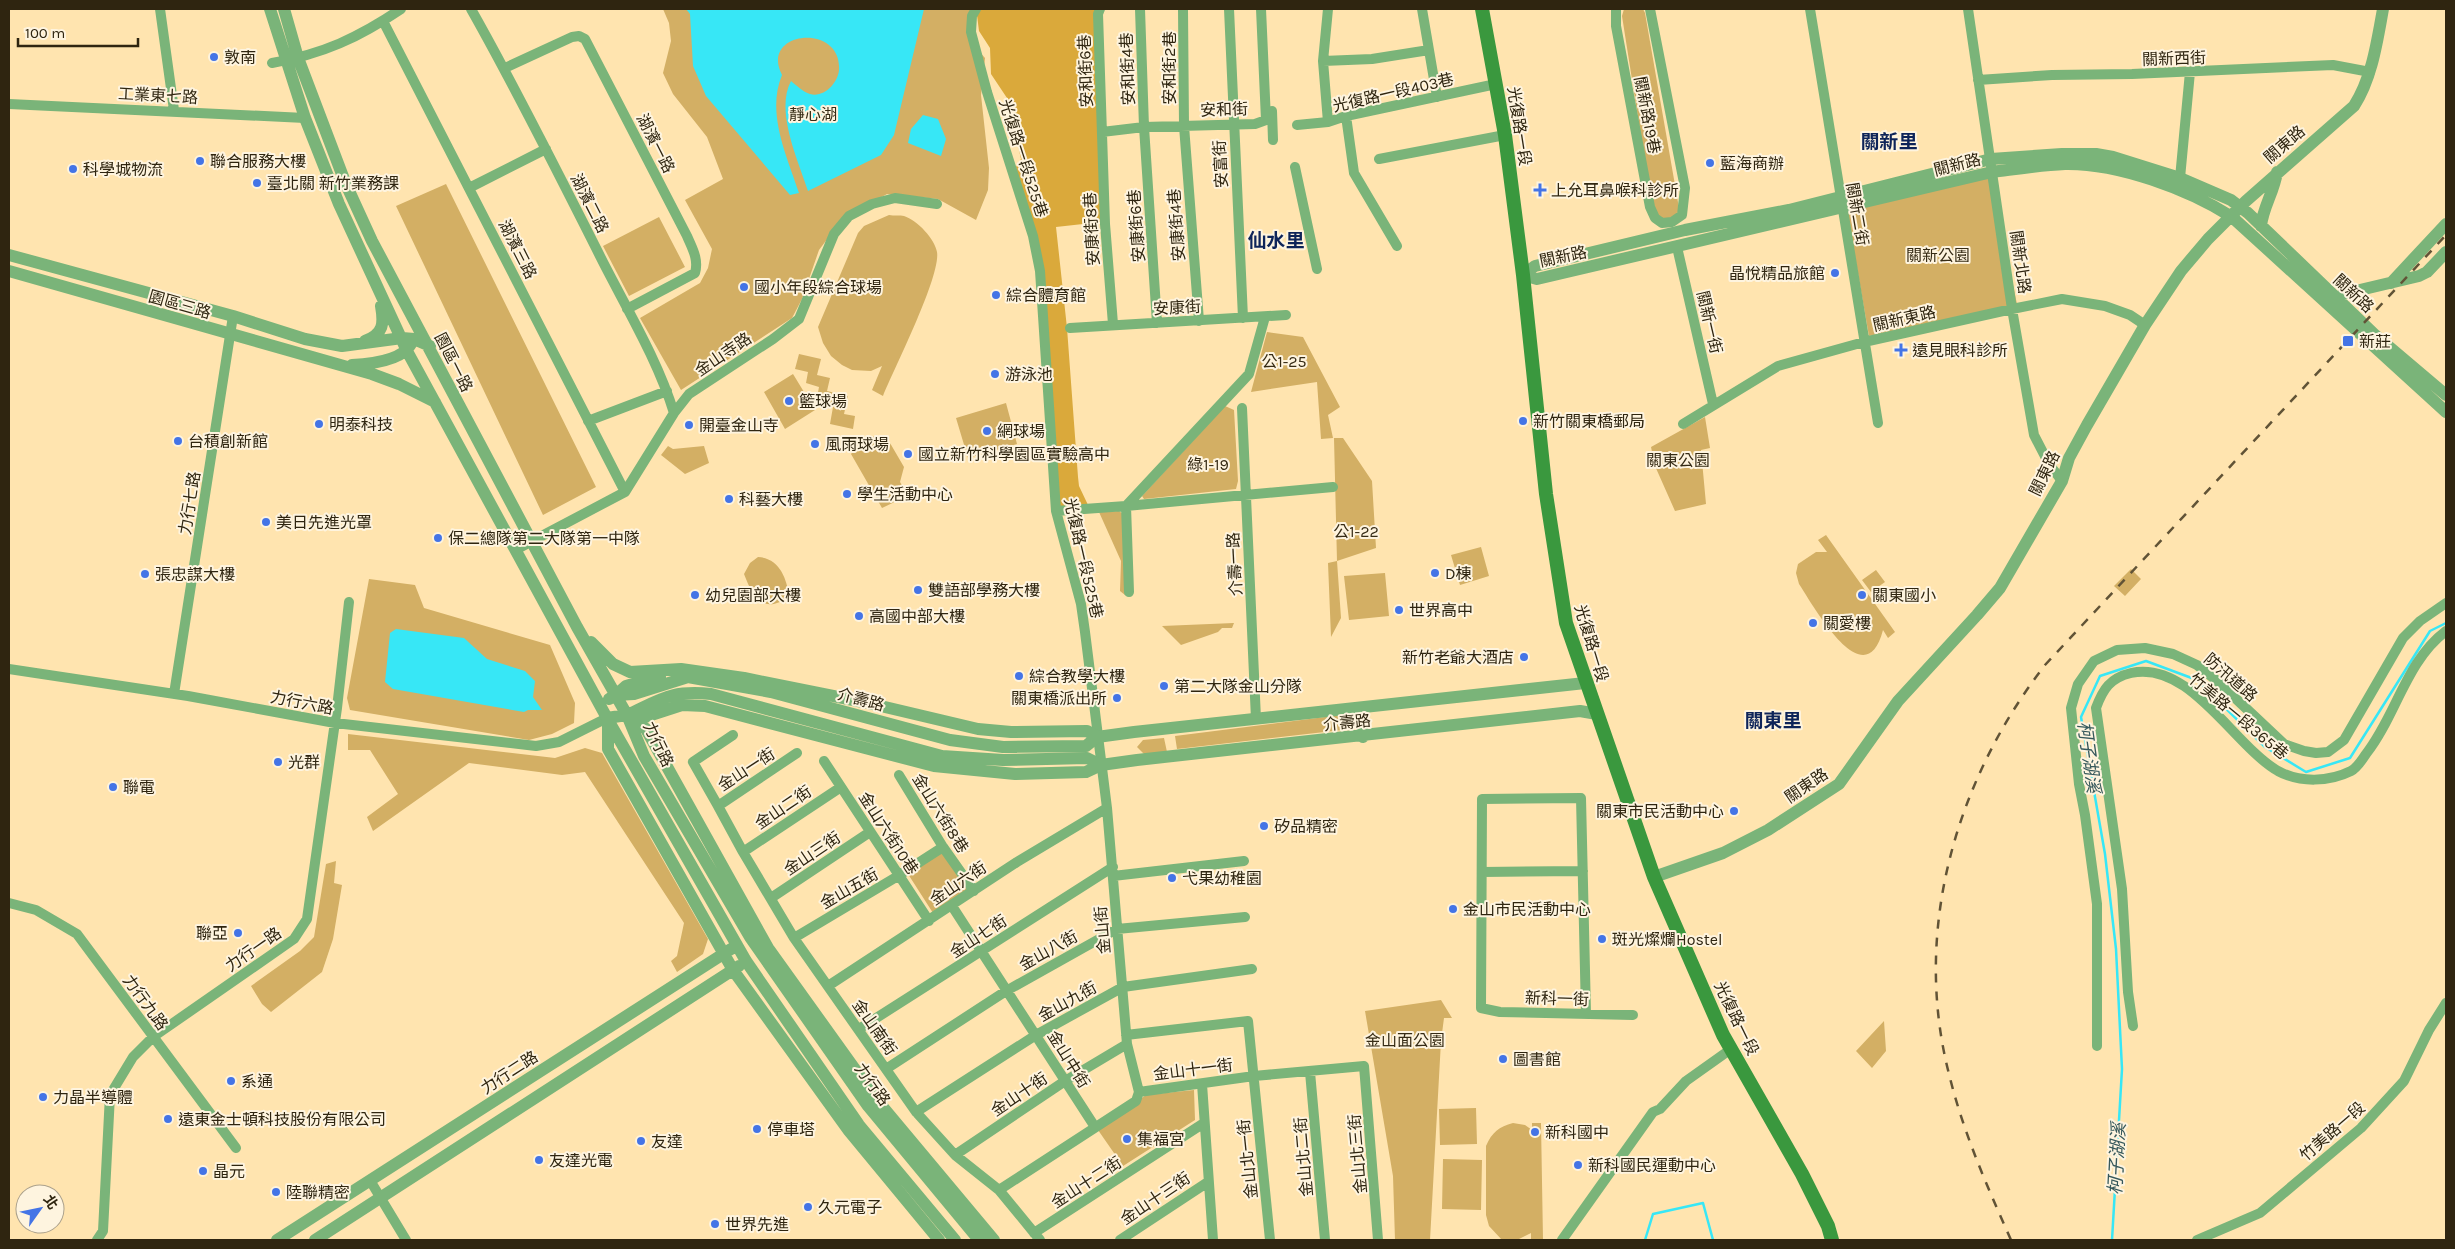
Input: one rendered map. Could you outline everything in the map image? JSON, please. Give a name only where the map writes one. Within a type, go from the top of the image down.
[{"type":"main road","name":"光復路一段","points":[[1482,9],[1505,135],[1523,275],[1546,494],[1558,582],[1566,623],[1654,877],[1731,1049],[1802,1174],[1828,1226],[1832,1240]]},
{"type":"street","points":[[160,9],[174,110]]},
{"type":"street","name":"園區一路","points":[[270,9],[345,182],[413,331]]},
{"type":"street","name":"園區一路","points":[[284,9],[292,59],[305,118],[339,204],[373,277],[413,331]]},
{"type":"street","points":[[272,63],[333,48],[401,9]]},
{"type":"street","name":"湖濱二路","points":[[471,9],[505,68],[627,310],[667,391],[674,413]]},
{"type":"street","name":"光復路一段525巷","points":[[976,9],[972,16],[971,32],[987,92],[1033,236],[1040,271],[1056,511],[1081,604],[1101,765]]},
{"type":"street","name":"安和街6巷","points":[[1100,9],[1098,14],[1102,132]]},
{"type":"street","name":"安和街4巷","points":[[1140,9],[1144,127]]},
{"type":"street","name":"安和街2巷","points":[[1183,9],[1184,126]]},
{"type":"street","name":"安富街","points":[[1229,9],[1243,318]]},
{"type":"street","name":"安和街","points":[[1102,132],[1144,127],[1255,124],[1266,120],[1261,9]]},
{"type":"street","points":[[1266,9],[1273,140]]},
{"type":"street","points":[[1328,9],[1323,60],[1328,122]]},
{"type":"street","points":[[1422,9],[1437,97]]},
{"type":"street","name":"關新路19巷","points":[[1616,9],[1616,26],[1650,207],[1663,229]]},
{"type":"street","name":"關新路19巷","points":[[1650,9],[1684,180],[1685,202],[1682,215],[1685,230]]},
{"type":"street","name":"關新二街","points":[[1810,9],[1878,423]]},
{"type":"street","name":"關新北路","points":[[1968,9],[1971,40],[1992,165],[2012,309],[2034,434],[2049,464],[2062,481]]},
{"type":"street","name":"關東路","points":[[1654,877],[1723,853],[1768,830],[1839,784],[1898,700],[1977,616],[2000,588],[2062,481],[2069,458],[2145,325],[2181,271],[2208,239],[2277,172],[2354,106],[2363,92],[2370,72],[2383,9]]},
{"type":"street","name":"湖濱三路","points":[[383,21],[625,492]]},
{"type":"street","name":"湖濱一路","points":[[505,68],[572,37],[579,36],[585,39],[686,236],[695,255],[697,266],[695,273],[627,310]]},
{"type":"street","points":[[1323,60],[1372,58],[1429,50]]},
{"type":"street","name":"關新西街","points":[[1978,80],[2052,75],[2334,66],[2370,72]]},
{"type":"street","points":[[2180,178],[2190,72]]},
{"type":"street","name":"光復路一段403巷","points":[[1296,125],[1328,122],[1346,116],[1496,84]]},
{"type":"street","name":"工業東七路","points":[[9,104],[174,110],[305,118]]},
{"type":"street","points":[[1346,116],[1354,173],[1396,246]]},
{"type":"street","name":"安康街4巷","points":[[1184,126],[1199,321]]},
{"type":"street","name":"安康街6巷","points":[[1144,127],[1157,323]]},
{"type":"street","name":"安康街8巷","points":[[1102,132],[1113,324]]},
{"type":"street","points":[[1379,159],[1505,135]]},
{"type":"street","points":[[469,188],[546,149]]},
{"type":"street","name":"關新路","points":[[1523,275],[1537,279],[1677,247],[1992,165],[2096,154],[2131,160],[2231,200],[2236,212],[2446,412]]},
{"type":"street","name":"關新路","points":[[1992,165],[2066,164],[2098,168],[2126,174],[2178,190],[2236,212],[2260,226],[2334,304],[2446,396]]},
{"type":"street","points":[[1295,167],[1317,270]]},
{"type":"street","points":[[2260,226],[2264,207],[2274,187],[2277,172]]},
{"type":"street","name":"金山寺路","points":[[517,549],[625,492],[674,413],[689,394],[773,339],[799,318],[834,234],[849,216],[872,204],[895,198],[937,204]]},
{"type":"street","name":"關新路","points":[[1523,275],[1535,266],[1663,229],[1685,230],[1789,210],[1841,203]]},
{"type":"street","points":[[1663,229],[1682,215]]},
{"type":"street","points":[[2391,284],[2446,224]]},
{"type":"street","name":"關新一街","points":[[1677,247],[1713,404]]},
{"type":"street","points":[[2334,304],[2343,294],[2391,284],[2427,272],[2446,252]]},
{"type":"street","name":"園區三路","points":[[9,255],[233,316],[305,339],[342,346],[358,344],[379,333],[384,321],[373,277]]},
{"type":"street","name":"園區三路","points":[[9,271],[342,366],[399,384],[435,402]]},
{"type":"street","name":"關新東路","points":[[1683,424],[1778,366],[1864,342],[2012,309],[2062,299],[2105,306],[2130,315],[2145,325]]},
{"type":"street","name":"安康街","points":[[1070,328],[1286,315]]},
{"type":"street","name":"力行七路","points":[[174,694],[233,316]]},
{"type":"street","points":[[1129,592],[1126,506],[1249,374],[1265,317]]},
{"type":"street","points":[[413,331],[407,351],[601,704],[588,729]]},
{"type":"street","name":"園區三路","points":[[342,346],[413,331],[432,347]]},
{"type":"street","name":"園區一路","points":[[432,347],[577,628],[628,715]]},
{"type":"street","name":"園區三路","points":[[342,366],[365,365],[407,351]]},
{"type":"street","points":[[588,421],[667,391]]},
{"type":"street","name":"介壽一路","points":[[1242,408],[1256,719]]},
{"type":"street","points":[[1056,511],[1333,487]]},
{"type":"street","name":"力行一路","points":[[97,1240],[103,1230],[110,1095],[133,1057],[152,1037],[294,939],[303,928],[307,918],[335,723],[349,602]]},
{"type":"street","name":"防汛道路","points":[[2097,1046],[2097,904],[2086,815],[2079,784],[2071,708],[2078,684],[2094,661],[2117,650],[2145,648],[2173,654],[2197,665],[2216,680],[2284,744],[2304,751],[2328,752],[2344,740],[2403,638],[2420,621],[2446,603]]},
{"type":"street","name":"介壽路","points":[[577,628],[613,664],[630,672],[681,669],[744,678],[868,703],[978,729],[1012,732],[1086,731],[1097,737]]},
{"type":"street","name":"竹美路一段365巷","points":[[2133,1026],[2128,992],[2122,889],[2096,708],[2106,685],[2124,675],[2143,671],[2154,672],[2170,679],[2190,690],[2248,746],[2278,771],[2317,781],[2354,770],[2377,740],[2422,656],[2435,640],[2446,631]]},
{"type":"street","name":"力行六路","points":[[9,669],[174,694],[335,723],[536,746],[559,742],[607,718]]},
{"type":"street","name":"介壽路","points":[[601,704],[626,686],[681,669]]},
{"type":"street","name":"介壽路","points":[[616,695],[634,694],[688,677],[772,692],[950,740],[1003,747],[1086,746],[1097,737],[1585,682]]},
{"type":"street","name":"介壽路","points":[[607,718],[628,715],[668,695],[688,692],[711,694],[942,756],[1002,760],[1087,758],[1101,765]]},
{"type":"street","points":[[646,723],[668,695]]},
{"type":"street","name":"力行路","points":[[601,704],[607,718],[746,961],[858,1125],[954,1240]]},
{"type":"street","name":"介壽路","points":[[628,715],[646,723],[682,705],[705,706],[943,767],[1016,774],[1086,772],[1101,765],[1580,711],[1597,714]]},
{"type":"street","points":[[1360,708],[1362,737]]},
{"type":"street","name":"力行路","points":[[628,715],[644,756],[764,950],[871,1110],[979,1240]]},
{"type":"street","name":"力行路","points":[[607,718],[608,749],[733,970],[849,1131],[939,1240]]},
{"type":"street","name":"力行路","points":[[646,723],[754,935]]},
{"type":"street","name":"金山一街","points":[[733,735],[693,762],[718,806],[797,753]]},
{"type":"street","name":"金山六街10巷","points":[[824,761],[928,921]]},
{"type":"street","name":"金山街","points":[[1101,765],[1113,871],[1127,1039],[1138,1092]]},
{"type":"street","name":"金山六街8巷","points":[[899,775],[943,847],[974,891]]},
{"type":"street","name":"金山二街","points":[[743,852],[841,787]]},
{"type":"street","points":[[1583,871],[1482,872],[1482,799],[1581,798],[1586,949],[1586,1014]]},
{"type":"street","name":"金山南街","points":[[718,806],[794,938],[916,1112],[955,1155],[999,1190],[1037,1237]]},
{"type":"street","name":"金山六街","points":[[828,986],[974,891],[1107,808]]},
{"type":"street","name":"金山三街","points":[[771,898],[870,832]]},
{"type":"street","name":"金山五街","points":[[794,938],[943,847]]},
{"type":"street","name":"金山七街","points":[[860,1030],[980,952],[1113,871],[1244,861]]},
{"type":"street","name":"新科一街","points":[[1482,872],[1480,1008],[1493,1011],[1634,1015]]},
{"type":"street","name":"力行九路","points":[[9,903],[36,910],[77,934],[236,1148]]},
{"type":"street","name":"金山中街","points":[[952,906],[1095,1127]]},
{"type":"street","name":"金山八街","points":[[886,1069],[1006,991],[1117,929],[1245,917]]},
{"type":"street","name":"力行二路","points":[[277,1240],[754,935]]},
{"type":"street","points":[[315,1240],[764,950]]},
{"type":"street","name":"力行路","points":[[764,950],[877,1100],[994,1240]]},
{"type":"street","name":"金山九街","points":[[916,1112],[1036,1035],[1122,987],[1252,969]]},
{"type":"street","name":"竹美路一段","points":[[2197,1240],[2260,1213],[2361,1128],[2404,1080],[2428,1030],[2446,1003]]},
{"type":"street","name":"金山十街","points":[[955,1155],[1127,1039],[1248,1021]]},
{"type":"street","name":"金山北一街","points":[[1248,1021],[1270,1240]]},
{"type":"street","points":[[1562,1240],[1653,1112],[1666,1104],[1686,1081],[1731,1049]]},
{"type":"street","name":"金山十一街","points":[[999,1190],[1136,1101],[1138,1092],[1254,1076],[1364,1066]]},
{"type":"street","name":"金山北三街","points":[[1364,1066],[1378,1240]]},
{"type":"street","name":"金山北二街","points":[[1310,1072],[1325,1240]]},
{"type":"street","points":[[1202,1084],[1211,1239]]},
{"type":"street","name":"金山十二街","points":[[1037,1237],[1204,1123]]},
{"type":"street","points":[[370,1182],[406,1240]]},
{"type":"street","name":"金山十三街","points":[[1120,1240],[1208,1182]]},
{"type":"green space","name":"靜心湖","points":[[663,9],[973,9],[969,40],[985,58],[981,95],[989,168],[988,190],[976,220],[938,199],[887,194],[843,218],[819,250],[802,299],[792,318],[681,390],[640,318],[700,283],[708,268],[712,249],[685,200],[723,179],[707,137],[673,94],[663,73],[671,41],[669,23]]},
{"type":"green space","points":[[1624,9],[1643,9],[1645,13],[1679,208],[1677,215],[1669,222],[1653,213],[1622,16]]},
{"type":"green space","name":"關新公園","points":[[1990,175],[2017,304],[1869,336],[1847,211]]},
{"type":"green space","points":[[446,184],[596,487],[543,515],[396,206]]},
{"type":"green space","points":[[889,215],[904,216],[914,221],[933,241],[937,252],[932,281],[925,301],[883,396],[872,390],[882,366],[871,371],[852,370],[842,365],[831,356],[823,343],[818,327],[858,233],[864,226]]},
{"type":"green space","points":[[659,217],[685,267],[629,296],[603,246]]},
{"type":"green space","name":"公1-25","points":[[1267,332],[1303,337],[1340,407],[1328,415],[1333,438],[1321,439],[1317,382],[1251,392]]},
{"type":"green space","points":[[799,354],[821,359],[817,375],[830,378],[827,391],[848,396],[844,414],[855,416],[853,429],[830,424],[833,407],[816,403],[819,387],[806,383],[808,372],[795,369]]},
{"type":"green space","name":"籃球場","points":[[793,374],[815,410],[785,429],[764,392]]},
{"type":"green space","name":"網球場","points":[[1006,403],[1017,444],[968,458],[956,418]]},
{"type":"green space","name":"綠1-19","points":[[1225,406],[1234,410],[1238,481],[1236,489],[1144,499],[1142,496]]},
{"type":"green space","name":"關東公園","points":[[1705,417],[1710,448],[1701,450],[1706,504],[1675,511],[1655,466],[1651,447]]},
{"type":"green space","points":[[875,436],[890,443],[904,467],[900,482],[905,490],[903,498],[882,508],[851,454],[861,441]]},
{"type":"green space","name":"公1-22","points":[[1334,438],[1343,438],[1372,481],[1376,548],[1337,561]]},
{"type":"green space","points":[[668,446],[673,449],[704,446],[709,463],[685,474],[661,455]]},
{"type":"green space","points":[[1119,511],[1123,514],[1125,595],[1120,591],[1121,561],[1099,512]]},
{"type":"green space","points":[[1826,535],[1895,632],[1888,638],[1883,630],[1875,649],[1864,655],[1852,651],[1840,641],[1827,626],[1799,584],[1796,573],[1798,564],[1816,552],[1827,552],[1818,540]]},
{"type":"green space","points":[[1481,547],[1489,576],[1460,585],[1451,555]]},
{"type":"green space","points":[[758,557],[771,561],[781,570],[789,597],[780,602],[765,604],[755,596],[744,574],[750,563]]},
{"type":"green space","points":[[1337,561],[1341,618],[1331,637],[1328,563]]},
{"type":"green space","points":[[2131,569],[2141,579],[2125,596],[2114,586]]},
{"type":"green space","points":[[1876,570],[1885,582],[1871,592],[1862,580]]},
{"type":"green space","points":[[1385,573],[1389,616],[1349,620],[1344,576]]},
{"type":"green space","points":[[369,579],[415,585],[424,608],[550,645],[575,703],[574,723],[552,734],[529,740],[350,710],[347,698]]},
{"type":"green space","points":[[1234,623],[1232,628],[1222,628],[1218,632],[1181,645],[1162,626]]},
{"type":"green space","points":[[1341,715],[1347,722],[1342,730],[1177,749],[1175,736]]},
{"type":"green space","points":[[348,734],[555,758],[585,748],[602,753],[708,939],[703,954],[677,972],[671,961],[677,956],[684,923],[585,772],[562,775],[469,763],[373,831],[367,817],[398,794],[370,750],[348,750]]},
{"type":"green space","points":[[1164,738],[1167,752],[1145,755],[1137,747],[1143,740]]},
{"type":"green space","points":[[944,851],[969,890],[933,913],[908,874]]},
{"type":"green space","points":[[336,861],[334,883],[342,885],[333,939],[322,972],[271,1012],[262,1004],[251,986],[300,951],[314,937],[326,864]]},
{"type":"green space","name":"金山面公園","points":[[1441,1000],[1452,1018],[1444,1018],[1441,1041],[1430,1240],[1395,1240],[1393,1176],[1365,1011]]},
{"type":"green space","points":[[1884,1021],[1886,1051],[1872,1068],[1856,1051]]},
{"type":"green space","points":[[1194,1090],[1195,1120],[1123,1166],[1098,1130],[1146,1095]]},
{"type":"green space","points":[[1476,1108],[1477,1144],[1440,1145],[1439,1109]]},
{"type":"green space","points":[[1513,1123],[1525,1125],[1532,1130],[1532,1123],[1541,1123],[1543,1240],[1531,1240],[1531,1233],[1517,1240],[1502,1240],[1489,1226],[1486,1215],[1486,1146],[1496,1131]]},
{"type":"green space","points":[[1443,1159],[1482,1160],[1481,1210],[1442,1209]]},
{"type":"shaded area","points":[[980,9],[1096,9],[1101,222],[1056,227],[1067,328],[1079,486],[1088,505],[1059,509],[1043,286],[1016,167],[1021,159],[1007,98],[991,74],[990,48],[979,31],[977,15]]},
{"type":"water","name":"靜心湖","points":[[686,9],[924,9],[894,135],[881,155],[808,191],[790,136],[787,121],[787,93],[791,81],[810,94],[815,95],[825,92],[836,80],[839,70],[836,55],[828,44],[816,39],[803,38],[791,41],[782,49],[778,60],[782,75],[776,104],[780,134],[799,193],[790,195],[706,96],[693,66],[690,14]]},
{"type":"water","points":[[923,115],[938,119],[946,139],[941,156],[908,143],[911,129]]},
{"type":"water","points":[[396,629],[464,638],[487,659],[525,671],[535,681],[533,697],[542,710],[528,710],[524,712],[393,689],[385,682],[390,633]]},
{"type":"waterway","name":"柯子湖溪","points":[[2112,1240],[2122,1069],[2116,949],[2105,854],[2081,717],[2100,676],[2146,661],[2197,680],[2265,747],[2306,772],[2350,758],[2430,631],[2446,623]]},
{"type":"waterway","name":"柯子湖溪","points":[[1645,1240],[1653,1214],[1703,1203],[1713,1240]]},
{"type":"railway","points":[[2011,1240],[1976,1158],[1955,1096],[1939,1020],[1936,966],[1940,912],[1950,859],[1966,807],[1987,757],[2014,710],[2045,665],[2446,235]]},
{"type":"place","name":"敦南","points":[[214,57]]},
{"type":"place","name":"聯合服務大樓","points":[[200,161]]},
{"type":"place","name":"藍海商辦","points":[[1710,163]]},
{"type":"place","name":"科學城物流","points":[[73,169]]},
{"type":"place","name":"臺北關 新竹業務課","points":[[257,183]]},
{"type":"place","name":"上允耳鼻喉科診所","points":[[1540,190]]},
{"type":"place","name":"晶悅精品旅館","points":[[1835,273]]},
{"type":"place","name":"國小年段綜合球場","points":[[744,287]]},
{"type":"place","name":"綜合體育館","points":[[996,295]]},
{"type":"place","name":"新莊","points":[[2348,341]]},
{"type":"place","name":"遠見眼科診所","points":[[1901,350]]},
{"type":"place","name":"游泳池","points":[[995,374]]},
{"type":"place","name":"籃球場","points":[[789,401]]},
{"type":"place","name":"新竹關東橋郵局","points":[[1523,421]]},
{"type":"place","name":"明泰科技","points":[[319,424]]},
{"type":"place","name":"開臺金山寺","points":[[689,425]]},
{"type":"place","name":"網球場","points":[[987,431]]},
{"type":"place","name":"台積創新館","points":[[178,441]]},
{"type":"place","name":"風雨球場","points":[[815,444]]},
{"type":"place","name":"國立新竹科學園區實驗高中","points":[[908,454]]},
{"type":"place","name":"學生活動中心","points":[[847,494]]},
{"type":"place","name":"科藝大樓","points":[[729,499]]},
{"type":"place","name":"美日先進光罩","points":[[266,522]]},
{"type":"place","name":"保二總隊第二大隊第一中隊","points":[[438,538]]},
{"type":"place","name":"D棟","points":[[1435,573]]},
{"type":"place","name":"張忠謀大樓","points":[[145,574]]},
{"type":"place","name":"雙語部學務大樓","points":[[918,590]]},
{"type":"place","name":"幼兒園部大樓","points":[[695,595]]},
{"type":"place","name":"關東國小","points":[[1862,595]]},
{"type":"place","name":"世界高中","points":[[1399,610]]},
{"type":"place","name":"高國中部大樓","points":[[859,616]]},
{"type":"place","name":"關愛樓","points":[[1813,623]]},
{"type":"place","name":"新竹老爺大酒店","points":[[1524,657]]},
{"type":"place","name":"綜合教學大樓","points":[[1019,676]]},
{"type":"place","name":"第二大隊金山分隊","points":[[1164,686]]},
{"type":"place","name":"關東橋派出所","points":[[1117,698]]},
{"type":"place","name":"光群","points":[[278,762]]},
{"type":"place","name":"聯電","points":[[113,787]]},
{"type":"place","name":"關東市民活動中心","points":[[1734,811]]},
{"type":"place","name":"矽品精密","points":[[1264,826]]},
{"type":"place","name":"弋果幼稚園","points":[[1172,878]]},
{"type":"place","name":"金山市民活動中心","points":[[1453,909]]},
{"type":"place","name":"聯亞","points":[[238,933]]},
{"type":"place","name":"斑光燦爛Hostel","points":[[1602,939]]},
{"type":"place","name":"圖書館","points":[[1503,1059]]},
{"type":"place","name":"系通","points":[[231,1081]]},
{"type":"place","name":"力晶半導體","points":[[43,1097]]},
{"type":"place","name":"遠東金士頓科技股份有限公司","points":[[168,1119]]},
{"type":"place","name":"停車塔","points":[[757,1129]]},
{"type":"place","name":"新科國中","points":[[1535,1132]]},
{"type":"place","name":"集福宮","points":[[1127,1139]]},
{"type":"place","name":"友達","points":[[641,1141]]},
{"type":"place","name":"友達光電","points":[[539,1160]]},
{"type":"place","name":"新科國民運動中心","points":[[1578,1165]]},
{"type":"place","name":"晶元","points":[[203,1171]]},
{"type":"place","name":"陸聯精密","points":[[276,1192]]},
{"type":"place","name":"久元電子","points":[[808,1207]]},
{"type":"place","name":"世界先進","points":[[715,1224]]},
{"type":"district","name":"關新里","points":[[1889,141]]},
{"type":"district","name":"仙水里","points":[[1276,240]]},
{"type":"district","name":"關東里","points":[[1773,720]]}]
